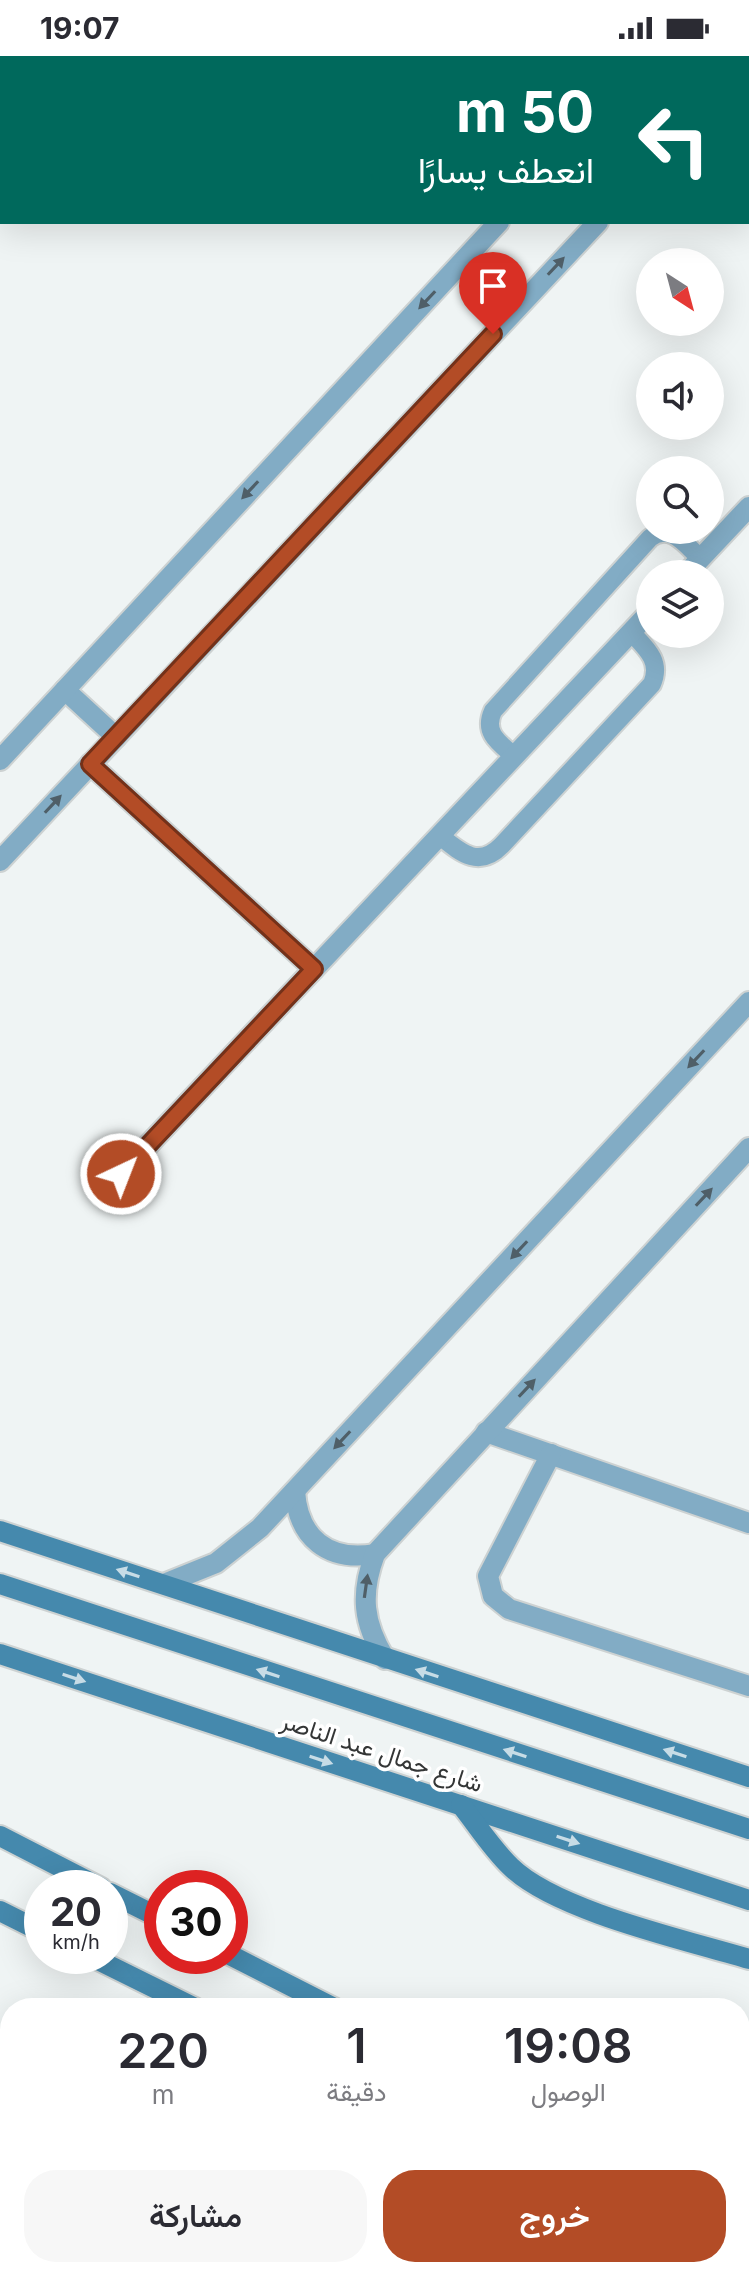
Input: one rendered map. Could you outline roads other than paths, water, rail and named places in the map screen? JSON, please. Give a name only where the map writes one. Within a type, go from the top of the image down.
[{"type":"main road","points":[[0,1531],[749,1777]]},
{"type":"main road","name":"شارع جمال عبد الناصر","points":[[0,1584],[749,1829]]},
{"type":"main road","name":"شارع جمال عبد الناصر","points":[[0,1654],[749,1900]]},
{"type":"main road","points":[[461,1805],[511,1868],[540,1888],[572,1904],[749,1959]]},
{"type":"main road","points":[[0,1836],[66,1870]]},
{"type":"main road","points":[[0,1911],[24,1923]]},
{"type":"main road","points":[[248,1964],[314,1998]]},
{"type":"main road","points":[[126,1974],[175,1998]]},
{"type":"street","points":[[0,760],[497,224]]},
{"type":"street","points":[[0,861],[596,224]]},
{"type":"street","points":[[700,558],[749,507]]},
{"type":"street","points":[[121,1174],[636,627]]},
{"type":"street","points":[[65,690],[116,737]]},
{"type":"street","points":[[90,764],[314,969]]},
{"type":"street","points":[[164,1584],[191,1575],[239,1547],[295,1491],[749,1002]]},
{"type":"street","points":[[385,1659],[370,1635],[363,1608],[365,1580],[375,1554],[749,1148]]},
{"type":"street","points":[[486,1432],[749,1523]]},
{"type":"street","points":[[551,1454],[488,1576],[493,1596],[509,1609],[749,1686]]},
{"type":"street","points":[[295,1491],[296,1511],[304,1530],[318,1544],[335,1554],[355,1557],[375,1554]]},
{"type":"lane","points":[[514,756],[492,735],[489,723],[493,711],[650,538],[660,532],[672,533],[700,558]]},
{"type":"lane","points":[[440,836],[465,856],[474,859],[485,858],[502,845],[652,684],[656,668],[654,659],[631,632]]}]
